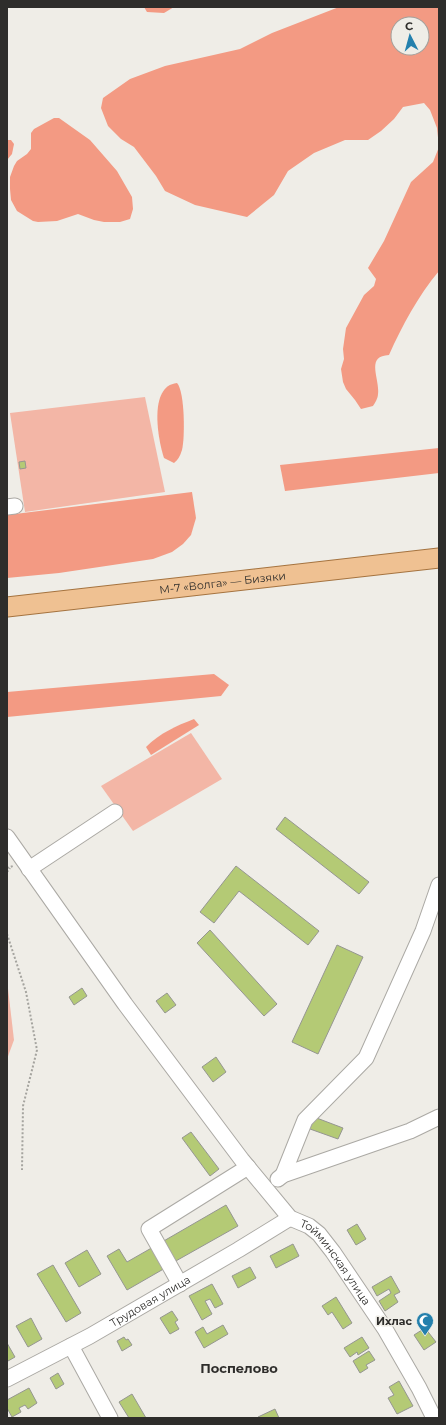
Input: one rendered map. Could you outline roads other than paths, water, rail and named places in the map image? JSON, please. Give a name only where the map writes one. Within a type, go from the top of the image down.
[{"type":"main road","name":"М-7 «Волга» — Бизяки","points":[[7,607],[439,558]]},
{"type":"street","points":[[29,869],[115,812]]},
{"type":"street","points":[[7,837],[125,1004],[248,1167],[290,1218]]},
{"type":"street","points":[[283,1175],[305,1120],[366,1058],[423,930],[439,885]]},
{"type":"street","points":[[267,1190],[283,1175],[410,1131],[439,1117]]},
{"type":"street","points":[[180,1284],[149,1229],[248,1167]]},
{"type":"street","name":"Трудовая улица","points":[[7,1379],[71,1346],[180,1284],[290,1218]]},
{"type":"street","name":"Тойминская улица","points":[[290,1218],[309,1226],[319,1234],[333,1252],[385,1329],[419,1388],[430,1416]]},
{"type":"street","points":[[71,1346],[110,1418]]},
{"type":"place","name":"Ихлас","points":[[425,1336]]},
{"type":"district","name":"Поспелово","points":[[239,1368]]}]
